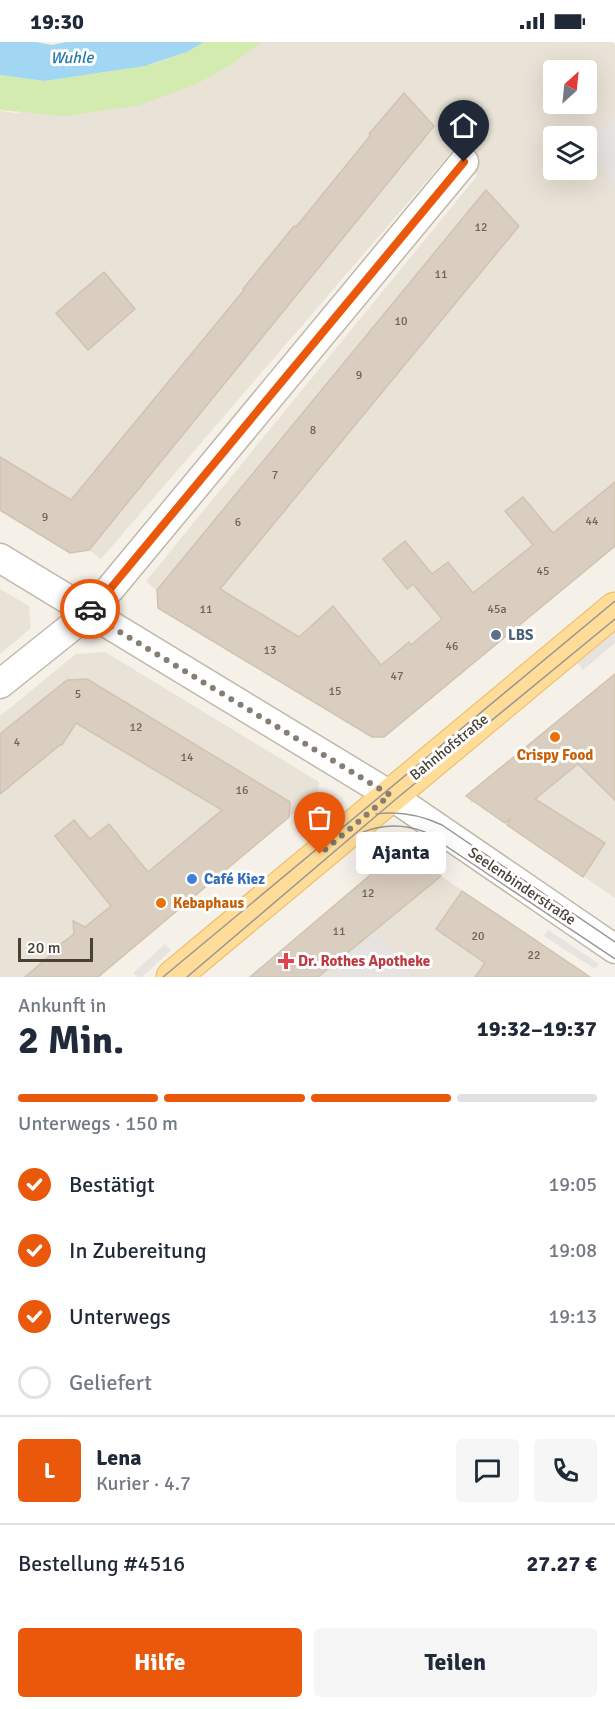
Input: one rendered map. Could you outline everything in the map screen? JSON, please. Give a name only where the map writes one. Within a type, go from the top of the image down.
[{"type":"main road","name":"Bahnhofstraße","points":[[173,977],[615,609]]},
{"type":"street","points":[[0,684],[87,612],[110,589],[464,162]]},
{"type":"street","name":"Seelenbinderstraße","points":[[0,558],[390,795],[615,949]]},
{"type":"shaded area","points":[[262,42],[612,42],[615,45],[615,546],[384,737],[372,737],[157,591],[146,581],[477,176],[454,149],[101,559],[89,550],[70,553],[0,510],[0,111],[16,113],[197,84],[234,63]]},
{"type":"shaded area","points":[[615,119],[615,185],[597,161],[597,133]]},
{"type":"shaded area","points":[[0,589],[29,606],[31,628],[0,654]]},
{"type":"shaded area","points":[[615,632],[615,643],[583,670],[578,663]]},
{"type":"shaded area","points":[[105,652],[319,782],[318,793],[98,977],[0,977],[0,716],[76,654]]},
{"type":"shaded area","points":[[615,674],[615,898],[475,802],[470,803],[471,790],[474,790]]},
{"type":"shaded area","points":[[398,848],[407,850],[407,853],[590,977],[250,977],[397,853]]},
{"type":"shaded area","points":[[548,930],[599,964],[595,969],[544,936]]},
{"type":"shaded area","points":[[375,931],[411,974],[407,977],[341,977],[332,966]]},
{"type":"shaded area","points":[[165,944],[171,950],[142,977],[137,977],[133,973]]},
{"type":"green space","points":[[204,42],[262,42],[234,63],[197,84],[140,105],[66,116],[0,110],[0,75],[45,81],[106,72],[153,64],[187,52]]},
{"type":"water","name":"Wuhle","points":[[0,42],[36,42],[52,45],[66,42],[204,42],[187,52],[145,66],[45,81],[0,75]]},
{"type":"building","points":[[404,93],[434,126],[89,550],[70,553],[0,510],[0,457],[71,500]]},
{"type":"building","points":[[486,190],[519,226],[220,589],[299,637],[333,606],[381,665],[409,642],[411,645],[442,619],[413,584],[407,589],[383,559],[405,541],[432,574],[448,562],[473,593],[533,545],[505,511],[523,497],[553,533],[615,482],[615,546],[384,737],[372,737],[158,608],[157,590]]},
{"type":"building","points":[[104,272],[135,309],[88,350],[56,313]]},
{"type":"building","points":[[615,674],[615,800],[578,764],[535,799],[605,843],[583,877],[507,825],[511,818],[505,823],[466,796]]},
{"type":"building","points":[[87,679],[290,802],[289,817],[98,977],[25,977],[53,953],[53,950],[74,934],[73,921],[85,927],[111,906],[55,836],[74,820],[90,839],[109,824],[148,872],[222,810],[76,723],[62,745],[0,794],[0,734],[67,680]]},
{"type":"building","points":[[401,849],[441,876],[318,977],[250,977]]},
{"type":"building","points":[[462,891],[590,977],[475,977],[485,963],[436,929]]},
{"type":"tram line","points":[[163,977],[615,601]]},
{"type":"tram line","points":[[187,977],[396,799],[615,619]]},
{"type":"tram line","points":[[376,814],[410,815],[442,825],[615,942]]},
{"type":"tram line","points":[[361,833],[393,826],[425,832],[615,959]]},
{"type":"way so far","points":[[90,609],[87,612],[390,795],[320,854]]},
{"type":"place","name":"LBS","points":[[496,635]]},
{"type":"place","name":"Crispy Food","points":[[555,737]]},
{"type":"place","name":"Ajanta","points":[[320,854]]},
{"type":"place","name":"Café Kiez","points":[[192,879]]},
{"type":"place","name":"Kebaphaus","points":[[161,903]]},
{"type":"place","name":"Dr. Rothes Apotheke","points":[[286,961]]},
{"type":"route","points":[[90,609],[110,589],[464,162]]}]
